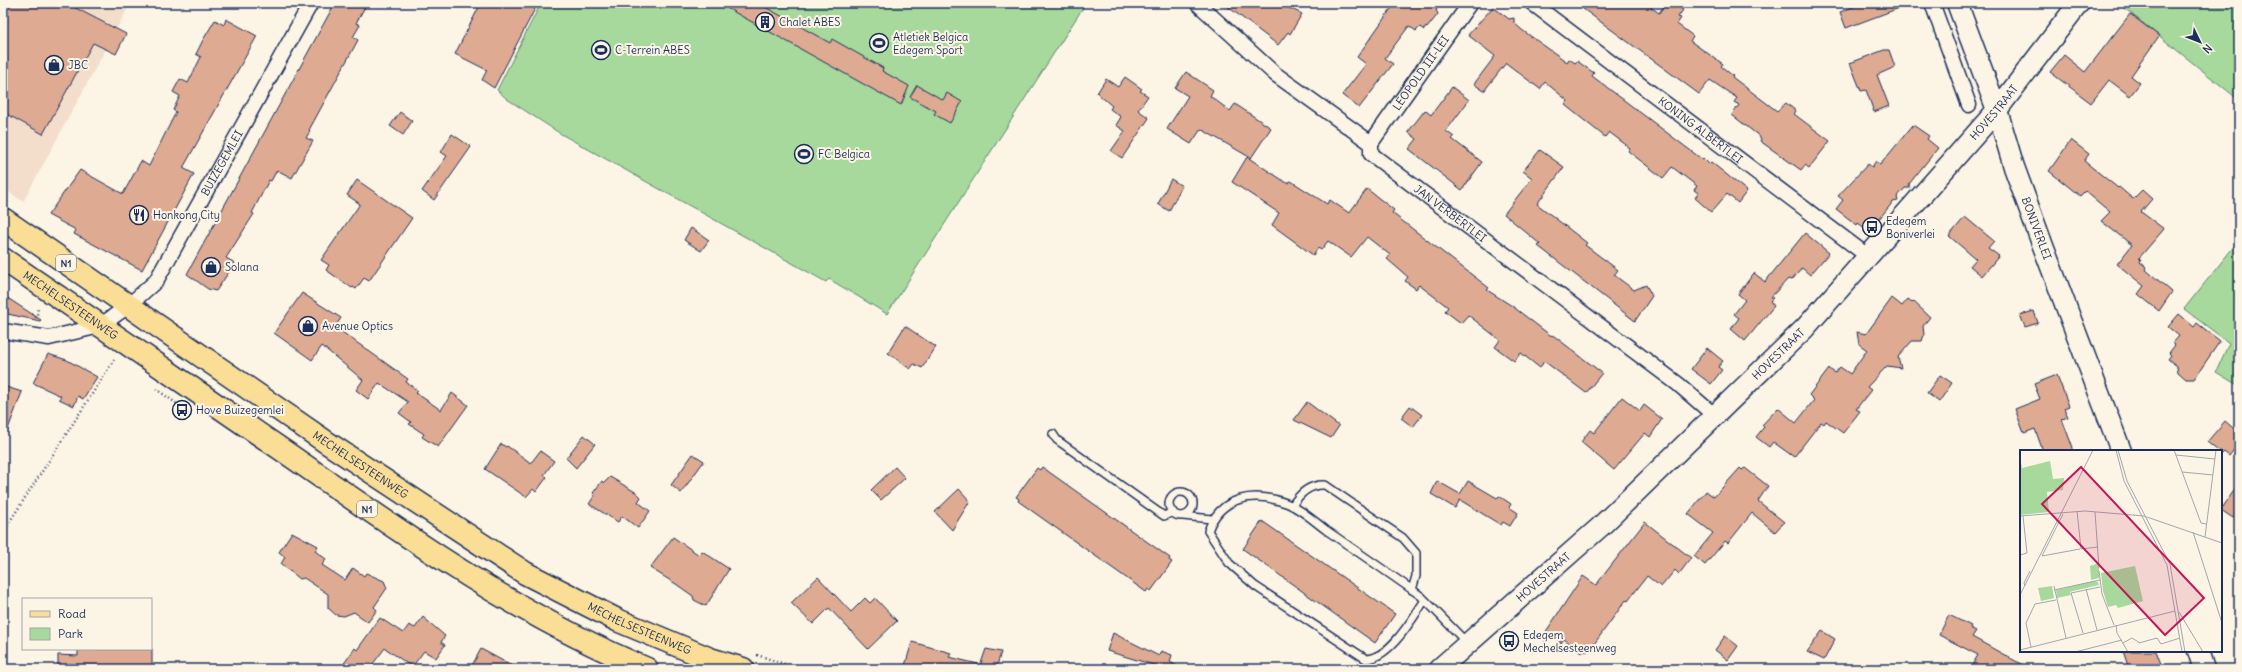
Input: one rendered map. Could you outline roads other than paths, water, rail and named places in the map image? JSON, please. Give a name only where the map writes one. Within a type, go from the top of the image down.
[{"type":"main road","name":"MECHELSESTEENWEG","points":[[3,219],[326,442],[525,573],[617,620],[710,659],[749,662]]},
{"type":"main road","name":"MECHELSESTEENWEG","points":[[3,259],[356,502],[511,602],[605,652],[647,669]]},
{"type":"street","name":"BUIZEGEMLEI","points":[[100,326],[128,306],[156,281],[311,3]]},
{"type":"street","points":[[1197,3],[1275,74],[1371,143]]},
{"type":"street","name":"LEOPOLD III-LEI","points":[[1371,143],[1470,3]]},
{"type":"street","name":"KONING ALBERTLEI","points":[[1532,3],[1869,257]]},
{"type":"street","points":[[1932,3],[1969,105]]},
{"type":"street","name":"BONIVERLEI","points":[[1957,3],[1997,110],[2019,182],[2121,450]]},
{"type":"street","name":"HOVESTRAAT","points":[[1439,669],[1600,526],[1805,328],[1997,110],[2079,3]]},
{"type":"street","name":"JAN VERBERTLEI","points":[[1371,143],[1371,154],[1678,384],[1715,416]]},
{"type":"street","points":[[3,331],[49,338],[100,326]]},
{"type":"street","points":[[2198,652],[2204,669]]},
{"type":"lane","points":[[1053,434],[1056,440],[1164,516],[1176,514],[1212,519]]},
{"type":"lane","points":[[1292,506],[1297,498],[1304,492],[1317,484],[1325,485],[1403,538],[1416,553],[1416,576],[1412,590]]},
{"type":"lane","points":[[1425,600],[1384,653],[1375,659],[1366,659],[1255,586],[1229,563],[1208,531],[1212,519],[1218,512],[1245,497],[1260,496],[1292,506],[1425,600],[1468,643]]},
{"type":"place","name":"Chalet ABES","points":[[765,22]]},
{"type":"place","name":"Atletiek Belgica Edegem Sport","points":[[879,43]]},
{"type":"place","name":"C-Terrein ABES","points":[[601,50]]},
{"type":"place","name":"JBC","points":[[54,65]]},
{"type":"place","name":"FC Belgica","points":[[804,154]]},
{"type":"place","name":"Honkong City","points":[[139,215]]},
{"type":"place","name":"Edegem Boniverlei","points":[[1872,227]]},
{"type":"place","name":"Solana","points":[[211,267]]},
{"type":"place","name":"Avenue Optics","points":[[308,326]]},
{"type":"place","name":"Hove Buizegemlei","points":[[182,410]]},
{"type":"place","name":"Edegem Mechelsesteenweg","points":[[1509,641]]}]
